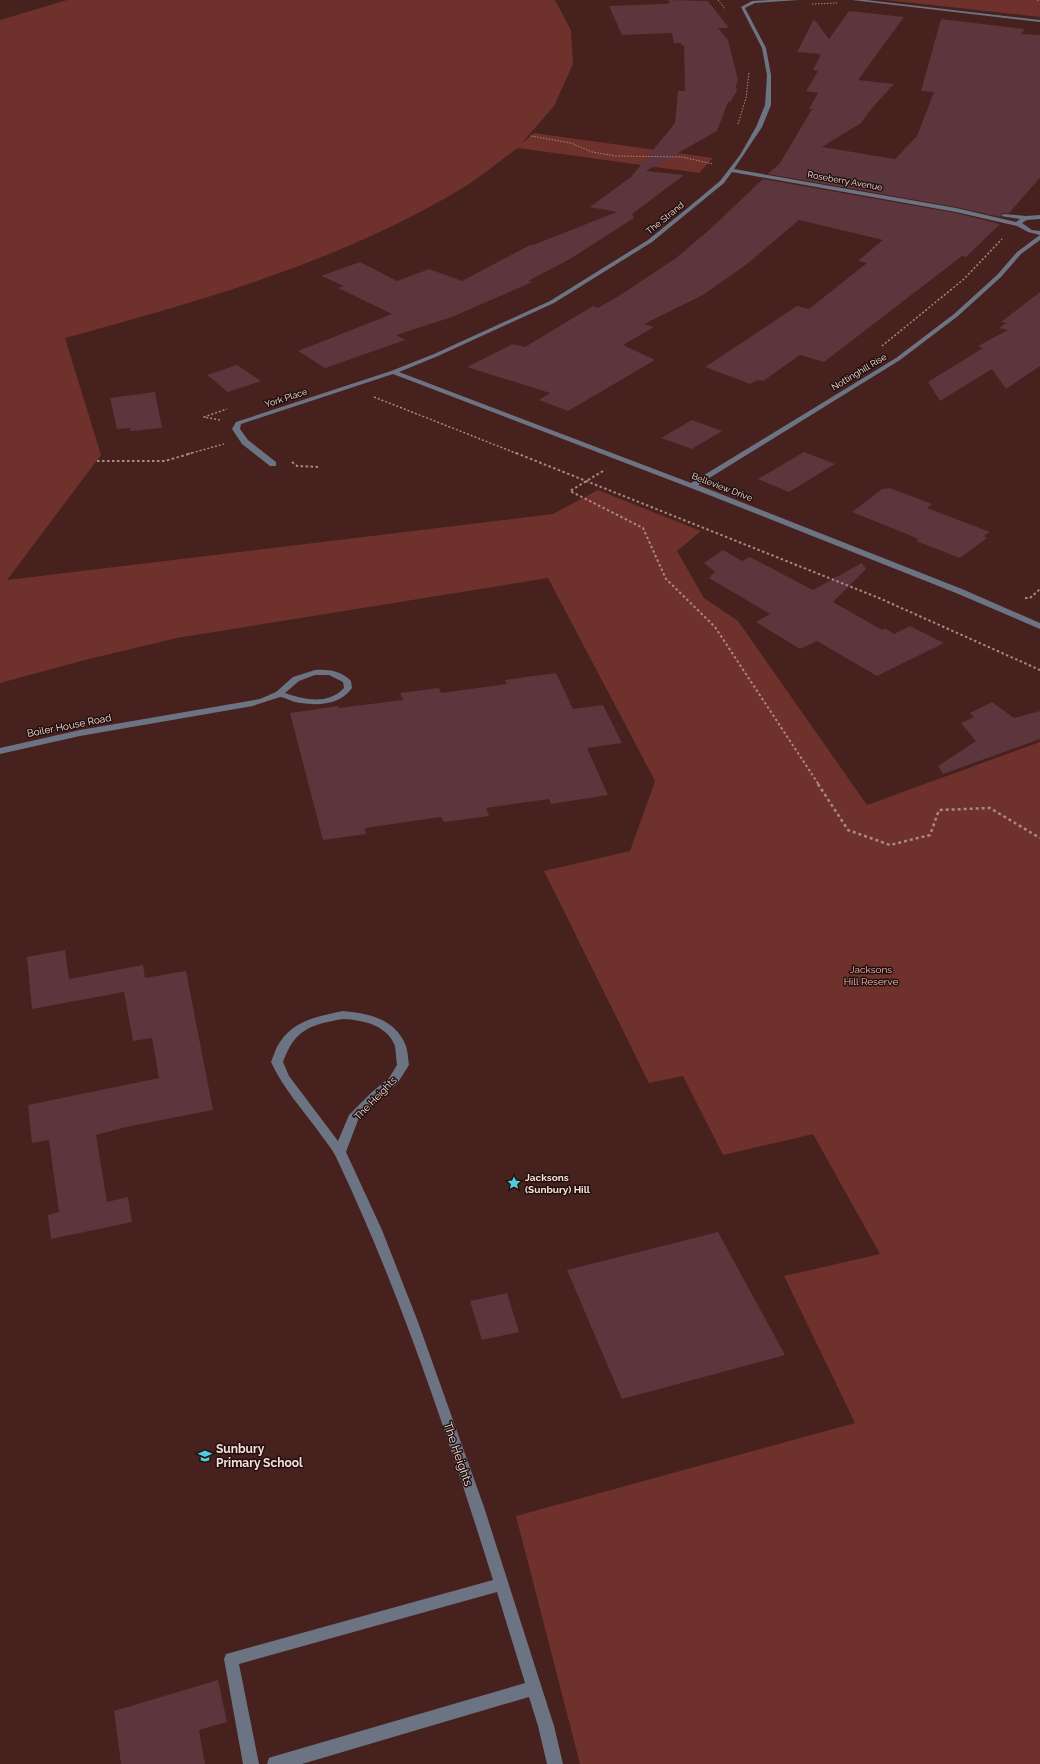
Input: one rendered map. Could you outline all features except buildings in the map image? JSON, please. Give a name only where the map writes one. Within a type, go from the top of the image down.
[{"type":"street","name":"The Strand","points":[[393,372],[436,355],[552,302],[650,241],[722,182],[758,127],[768,105],[769,75],[764,48],[743,6],[745,3],[797,0]]},
{"type":"street","points":[[854,0],[1040,21]]},
{"type":"street","name":"Roseberry Avenue","points":[[731,170],[956,210],[993,218],[1023,232],[1040,233]]},
{"type":"street","name":"Roseberry Avenue","points":[[956,210],[1026,218],[1039,217]]},
{"type":"street","name":"Nottinghill Rise","points":[[1019,253],[1023,232],[1019,222],[1026,218]]},
{"type":"street","name":"Nottinghill Rise","points":[[691,486],[898,359],[956,315],[999,276],[1019,253],[1040,237]]},
{"type":"street","name":"York Place","points":[[238,423],[393,372]]},
{"type":"street","name":"Belleview Drive","points":[[393,372],[691,486],[959,591],[1040,626]]},
{"type":"street","points":[[238,423],[236,429],[243,439],[273,464]]},
{"type":"street","name":"Boiler House Road","points":[[0,751],[57,738],[253,703],[278,694],[295,680],[306,675],[330,672],[340,675],[348,681],[348,688],[344,695],[333,700],[304,701],[278,694]]},
{"type":"street","name":"The Heights","points":[[340,1152],[353,1118],[376,1095],[393,1081],[403,1065],[400,1046],[391,1031],[376,1021],[361,1016],[342,1015],[322,1019],[297,1029],[284,1044],[277,1062],[284,1078],[340,1152],[376,1230],[412,1322],[477,1507],[534,1688],[555,1764]]},
{"type":"street","points":[[251,1764],[231,1659],[501,1584]]},
{"type":"street","points":[[275,1764],[534,1688]]},
{"type":"path","points":[[718,0],[727,11]]},
{"type":"path","points":[[736,126],[742,113],[749,81],[749,67]]},
{"type":"path","points":[[531,136],[571,143],[592,152],[616,156],[682,157],[731,170]]},
{"type":"path","points":[[712,164],[716,158]]},
{"type":"path","points":[[878,349],[928,310],[964,279],[1002,238]]},
{"type":"path","points":[[371,396],[879,598],[1040,670]]},
{"type":"path","points":[[233,409],[208,414],[204,418],[238,423]]},
{"type":"path","points":[[97,461],[165,461],[243,439]]},
{"type":"path","points":[[622,460],[570,491],[643,528],[666,579],[715,627],[848,830],[890,845],[930,835],[939,810],[990,808],[1040,838]]},
{"type":"path","points":[[291,462],[297,466],[320,467]]},
{"type":"green space","name":"Jacksons Hill Reserve","points":[[67,0],[555,0],[571,30],[573,64],[554,106],[521,144],[534,133],[713,158],[699,173],[518,148],[461,189],[415,215],[367,238],[268,277],[218,294],[65,338],[101,455],[7,580],[553,514],[598,490],[701,531],[677,551],[704,598],[738,621],[867,805],[1040,742],[1040,1764],[580,1764],[516,1516],[855,1423],[784,1276],[880,1254],[813,1134],[723,1155],[683,1076],[649,1083],[544,871],[630,851],[655,781],[548,578],[177,638],[85,660],[0,683],[0,20]]},
{"type":"green space","points":[[885,0],[1040,0],[1040,17]]},
{"type":"place","name":"Jacksons (Sunbury) Hill","points":[[514,1183]]},
{"type":"place","name":"Sunbury Primary School","points":[[205,1456]]}]
